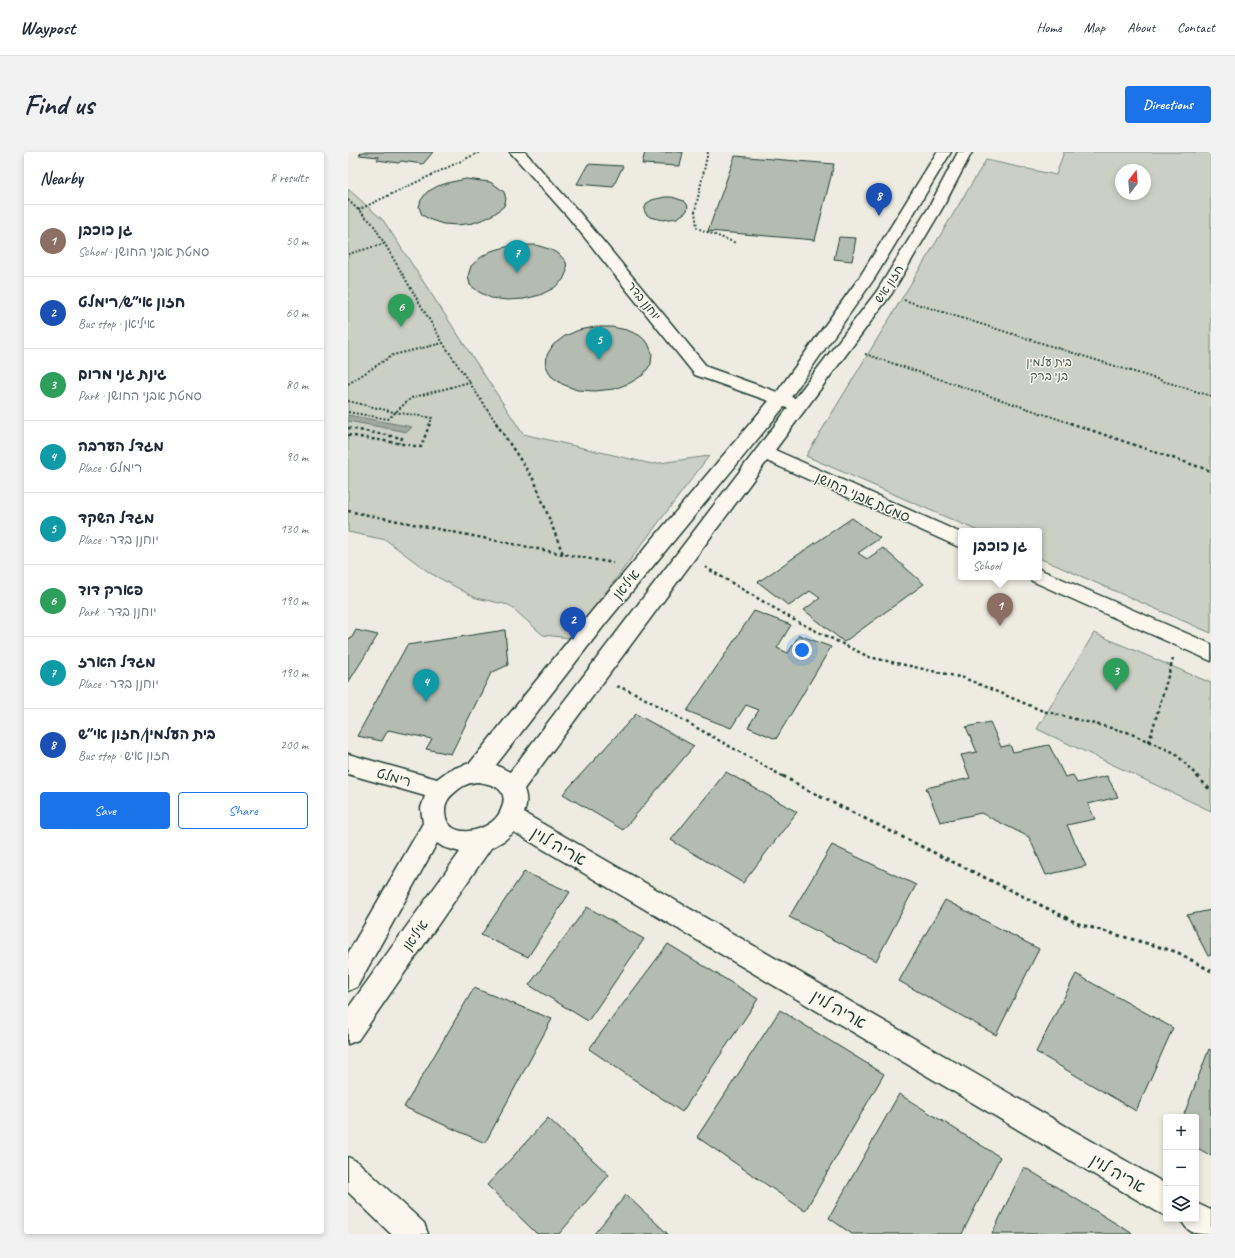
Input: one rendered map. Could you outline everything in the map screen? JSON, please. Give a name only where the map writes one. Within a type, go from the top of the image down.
[{"type":"street","name":"יוחנן בדר","points":[[517,152],[574,215],[701,371],[800,406]]},
{"type":"street","name":"חזון איש","points":[[780,400],[866,279],[944,152]]},
{"type":"street","name":"חזון איש","points":[[800,406],[884,293],[936,207],[965,152]]},
{"type":"street","name":"איליאן","points":[[477,772],[599,617],[780,400]]},
{"type":"street","points":[[512,787],[800,406]]},
{"type":"street","name":"סמטת אבני החושן","points":[[765,453],[958,540]]},
{"type":"street","points":[[1042,577],[1211,653]]},
{"type":"street","name":"רימלט","points":[[348,764],[441,790]]},
{"type":"street","points":[[488,772],[498,775],[506,780],[512,787],[516,796],[515,807],[511,818],[503,828],[491,837],[466,842],[455,841],[445,836],[435,824],[432,810],[435,799],[441,790],[451,781],[463,774],[488,772]]},
{"type":"street","name":"אריה לוין","points":[[511,818],[1163,1199]]},
{"type":"street","points":[[348,978],[435,824]]},
{"type":"street","name":"איליאן","points":[[348,1031],[482,839]]},
{"type":"street","points":[[348,1172],[413,1234]]},
{"type":"street","points":[[1199,1220],[1211,1227]]},
{"type":"path","points":[[358,210],[480,152]]},
{"type":"path","points":[[708,152],[695,211],[697,228],[736,243]]},
{"type":"path","points":[[348,200],[373,224],[443,343],[535,482],[563,554]]},
{"type":"path","points":[[348,254],[384,244]]},
{"type":"path","points":[[884,293],[1211,396]]},
{"type":"path","points":[[348,384],[393,355],[443,343]]},
{"type":"path","points":[[845,347],[1211,471]]},
{"type":"path","points":[[348,412],[388,419],[411,398],[470,382]]},
{"type":"path","points":[[348,401],[394,412],[432,418],[421,447],[348,435]]},
{"type":"path","points":[[348,428],[402,438],[398,443]]},
{"type":"path","points":[[348,511],[618,564]]},
{"type":"path","points":[[687,555],[796,622],[869,657],[964,678],[1043,711],[1127,732],[1175,753],[1211,791]]},
{"type":"path","points":[[1149,742],[1179,639]]},
{"type":"path","points":[[594,678],[635,693],[809,791],[1079,924],[1177,952],[1211,971]]},
{"type":"green space","name":"בית עלמין בני ברק","points":[[1064,152],[1211,152],[1211,633],[1042,559],[1042,528],[971,528],[806,456],[986,160],[1056,175]]},
{"type":"green space","points":[[348,189],[383,220],[523,434],[652,464],[709,456],[571,638],[543,635],[509,605],[476,598],[430,573],[386,540],[348,532]]},
{"type":"green space","points":[[1094,633],[1211,683],[1211,811],[1037,729]]},
{"type":"shaded area","points":[[348,415],[412,427],[407,432],[348,421]]},
{"type":"building","points":[[362,152],[433,152],[423,164],[377,160],[379,157],[359,155]]},
{"type":"building","points":[[645,152],[683,152],[680,166],[642,164]]},
{"type":"building","points":[[735,156],[834,164],[815,240],[708,231]]},
{"type":"building","points":[[588,164],[623,166],[613,187],[577,184]]},
{"type":"building","points":[[466,179],[490,182],[498,187],[504,192],[506,199],[504,206],[487,218],[473,223],[458,225],[443,224],[422,215],[419,207],[421,200],[427,192],[438,186]]},
{"type":"building","points":[[672,197],[684,201],[688,208],[686,212],[677,218],[663,220],[650,217],[646,214],[644,210],[647,203],[652,200]]},
{"type":"building","points":[[839,237],[856,238],[852,261],[834,259]]},
{"type":"building","points":[[521,245],[536,245],[559,254],[566,262],[567,271],[563,280],[554,288],[540,295],[524,299],[507,300],[491,298],[479,292],[470,285],[468,276],[471,266],[480,258],[491,251]]},
{"type":"building","points":[[595,327],[612,327],[627,330],[639,335],[648,343],[652,353],[651,364],[643,375],[630,383],[614,389],[595,391],[577,390],[562,384],[551,376],[546,366],[547,355],[553,345],[565,336],[579,330]]},
{"type":"building","points":[[852,518],[880,538],[858,553],[867,559],[883,548],[924,584],[844,642],[804,610],[820,598],[810,591],[789,606],[758,582]]},
{"type":"building","points":[[754,611],[791,625],[777,648],[788,653],[799,635],[831,647],[776,739],[748,727],[759,710],[746,705],[731,728],[687,711]]},
{"type":"building","points":[[356,630],[378,635],[348,683],[348,638],[351,639]]},
{"type":"building","points":[[505,630],[508,665],[491,673],[451,754],[426,749],[432,739],[388,730],[382,741],[357,736],[407,645]]},
{"type":"building","points":[[636,714],[694,746],[623,830],[563,794]]},
{"type":"building","points":[[990,722],[1001,747],[1010,745],[1013,752],[1049,745],[1065,777],[1073,775],[1077,783],[1107,776],[1118,797],[1088,804],[1095,819],[1067,825],[1086,866],[1046,875],[1029,837],[981,813],[940,822],[926,788],[970,778],[961,755],[977,752],[966,727]]},
{"type":"building","points":[[726,772],[797,812],[743,883],[671,840]]},
{"type":"building","points":[[832,845],[916,885],[876,961],[789,917]]},
{"type":"building","points":[[524,872],[570,892],[528,957],[481,935]]},
{"type":"building","points":[[945,900],[1039,949],[996,1035],[899,981]]},
{"type":"building","points":[[587,907],[644,939],[588,1021],[529,985]]},
{"type":"building","points":[[1211,910],[1211,955],[1208,956],[1187,915]]},
{"type":"building","points":[[668,944],[758,999],[682,1112],[589,1049]]},
{"type":"building","points":[[1076,974],[1173,1028],[1136,1111],[1036,1052]]},
{"type":"building","points":[[474,988],[552,1019],[485,1143],[404,1107]]},
{"type":"building","points":[[780,1010],[884,1074],[805,1211],[697,1137]]},
{"type":"building","points":[[1209,1049],[1211,1050],[1211,1156],[1199,1149],[1199,1114],[1184,1114]]},
{"type":"building","points":[[899,1094],[1000,1157],[962,1234],[852,1234],[829,1218]]},
{"type":"building","points":[[548,1118],[609,1175],[559,1234],[537,1234],[487,1185]]},
{"type":"building","points":[[1024,1167],[1133,1234],[992,1234]]},
{"type":"building","points":[[626,1195],[668,1234],[594,1234]]},
{"type":"place","name":"בית העלמין/חזון אי״ש","points":[[879,216]]},
{"type":"place","name":"מגדל הארז","points":[[517,273]]},
{"type":"place","name":"פארק דוד","points":[[401,327]]},
{"type":"place","name":"מגדל השקד","points":[[599,360]]},
{"type":"place","name":"גן כוכבן","points":[[1000,626]]},
{"type":"place","name":"חזון אי״ש/רימלט","points":[[573,640]]},
{"type":"place","name":"גינת גני מרום","points":[[1116,691]]},
{"type":"place","name":"מגדל הערבה","points":[[426,702]]}]
